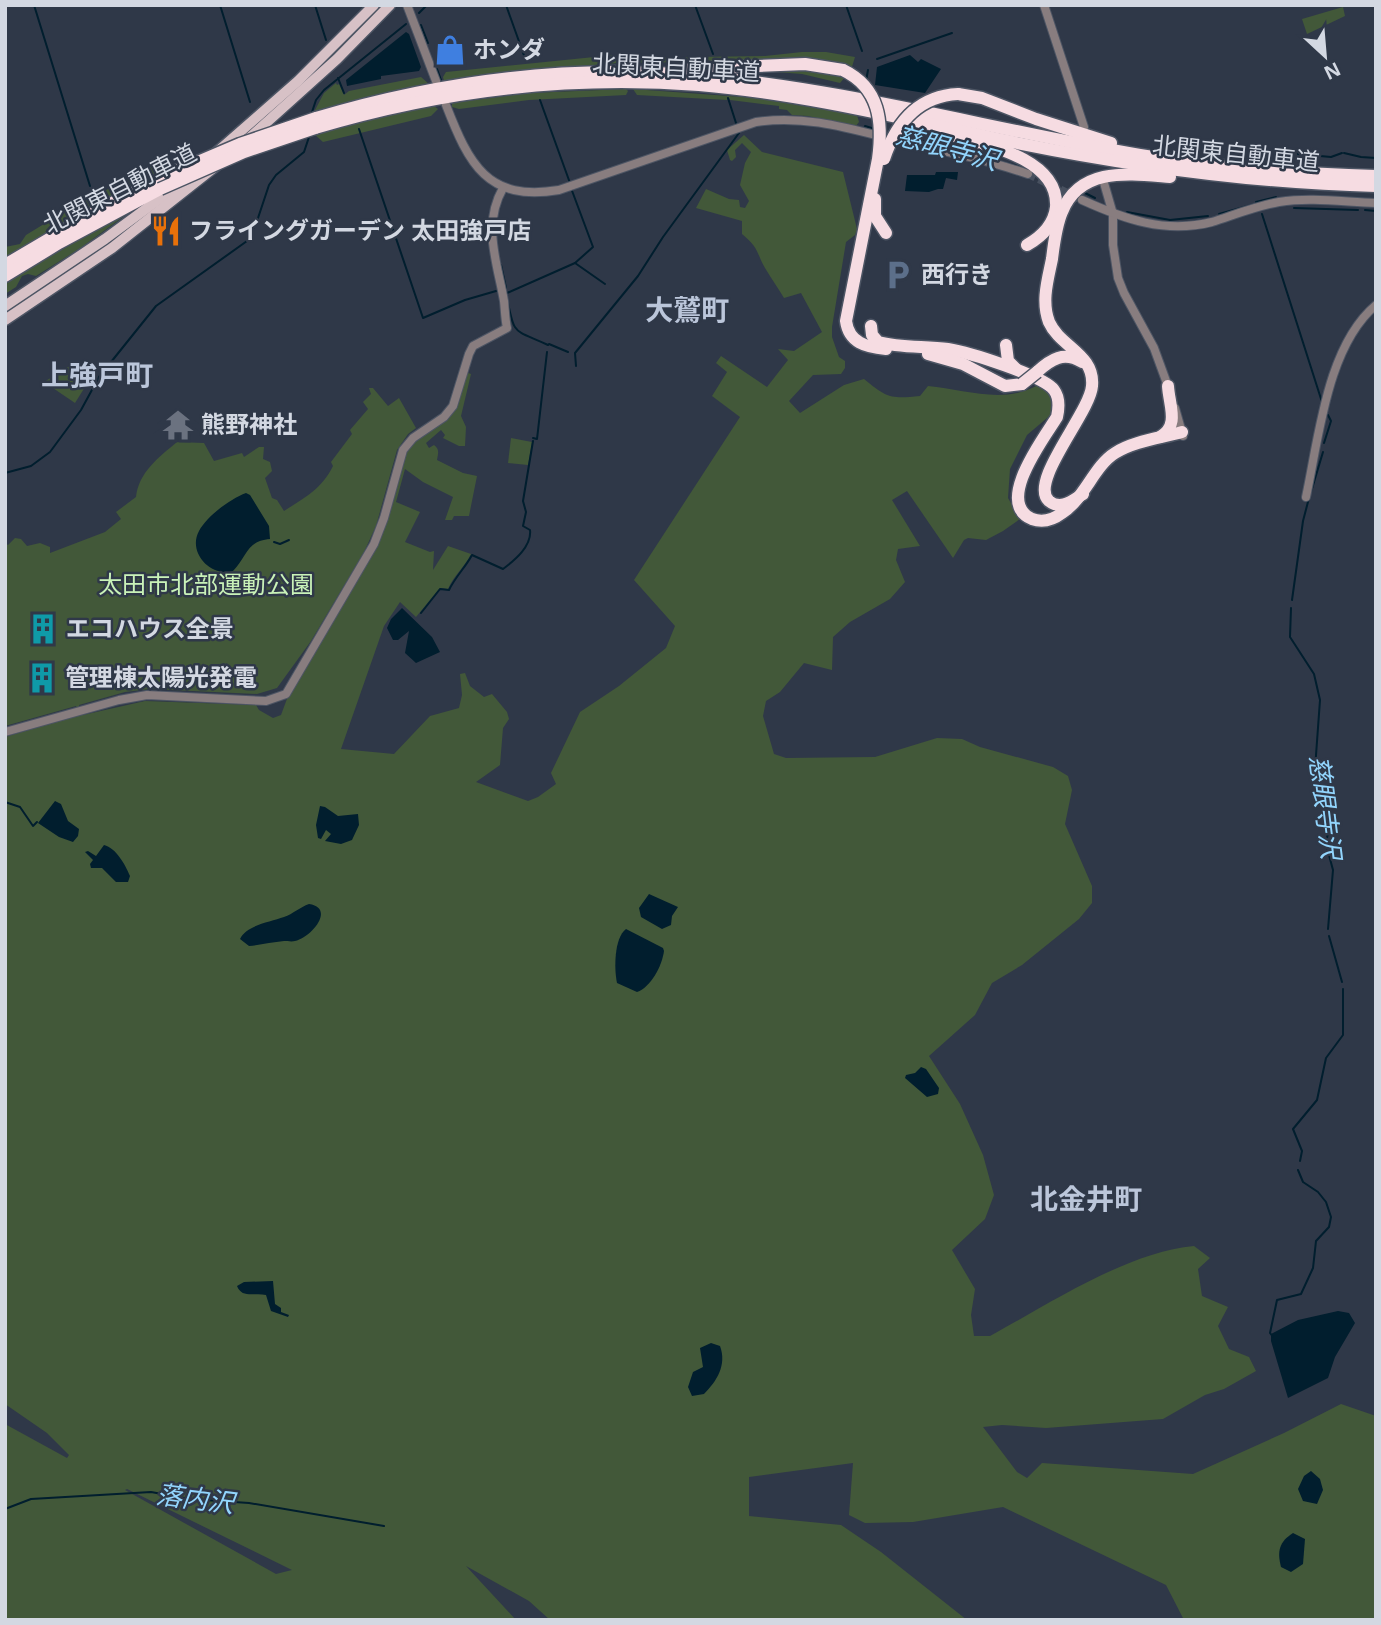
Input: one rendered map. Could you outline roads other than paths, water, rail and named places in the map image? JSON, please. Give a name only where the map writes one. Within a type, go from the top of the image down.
[{"type":"highway","points":[[605,73],[805,64],[844,70],[860,80],[875,99],[881,159],[874,210],[877,222],[886,233]]},
{"type":"highway","name":"北関東自動車道","points":[[5,265],[100,209],[172,173],[240,144],[396,97],[516,78],[605,73],[677,74],[776,84],[858,98],[1073,143],[1191,162],[1287,173],[1376,176]]},
{"type":"highway","name":"北関東自動車道","points":[[5,276],[59,243],[160,189],[316,123],[484,91],[606,83],[729,88],[871,111],[1019,143],[1142,165],[1261,180],[1376,186]]},
{"type":"highway","points":[[1092,376],[1084,364],[1068,356],[1056,358],[1037,372],[1021,377],[1010,387],[998,384],[963,364],[943,357],[868,347],[857,342],[849,333],[846,314],[881,159],[895,131],[908,116],[935,99],[958,94],[982,98],[1101,140],[1163,152],[1191,162]]},
{"type":"highway","points":[[871,111],[895,121],[1011,155],[1043,171],[1054,190],[1055,213],[1046,230],[1027,245]]},
{"type":"highway","points":[[1083,494],[1068,503],[1055,505],[1046,496],[1044,487],[1047,476],[1086,406],[1092,390],[1092,376],[1084,358],[1053,329],[1045,304],[1058,224],[1070,197],[1091,181],[1115,174],[1227,181],[1261,180]]},
{"type":"highway","points":[[871,326],[872,335],[878,342],[958,351],[1050,386],[1059,404],[1057,417],[1020,483],[1017,494],[1019,506],[1029,517],[1046,520],[1064,512],[1083,494],[1114,454],[1166,434],[1172,425],[1168,386]]},
{"type":"highway","points":[[1006,345],[1008,361],[1021,377]]},
{"type":"highway","points":[[1156,439],[1182,434]]},
{"type":"main road","points":[[5,306],[182,183],[298,81],[374,5]]},
{"type":"main road","points":[[5,320],[119,242],[211,171],[304,90],[390,5]]},
{"type":"street","points":[[407,5],[436,81]]},
{"type":"street","points":[[1044,5],[1084,127]]},
{"type":"street","points":[[446,106],[469,159],[503,188],[520,193],[559,190],[743,126],[785,118],[834,125],[1028,174]]},
{"type":"street","points":[[1104,183],[1113,214],[1113,245],[1118,278],[1154,348],[1182,434]]},
{"type":"street","points":[[5,732],[119,700],[147,695],[266,701],[286,694],[374,544],[384,518],[402,450],[414,438],[444,418],[453,406],[473,346],[507,328],[504,300],[491,244],[495,205],[503,188]]},
{"type":"street","points":[[1082,200],[1113,214],[1151,225],[1180,226],[1200,225],[1287,201],[1376,203]]},
{"type":"street","points":[[1306,497],[1338,362],[1352,332],[1376,305]]},
{"type":"water","points":[[406,32],[421,67],[419,71],[381,76],[381,79],[347,86],[346,80]]},
{"type":"water","points":[[910,55],[918,62],[921,59],[941,69],[925,93],[875,85],[877,67]]},
{"type":"water","points":[[936,172],[958,172],[957,180],[946,178],[943,189],[929,192],[905,191],[907,175],[935,175]]},
{"type":"water","points":[[246,493],[250,495],[269,526],[270,539],[252,546],[233,571],[217,571],[199,555],[196,539],[207,520],[233,499]]},
{"type":"water","points":[[402,608],[432,637],[440,652],[416,663],[405,653],[409,631],[398,640],[393,640],[387,628],[391,619]]},
{"type":"water","points":[[55,801],[61,804],[68,821],[79,829],[73,842],[59,837],[38,823]]},
{"type":"water","points":[[320,806],[338,816],[358,814],[359,825],[352,840],[341,844],[325,841],[331,834],[326,830],[321,839],[318,838],[316,825]]},
{"type":"water","points":[[104,845],[112,849],[123,862],[130,876],[128,882],[116,882],[102,868],[91,868],[93,860],[85,852],[96,856]]},
{"type":"water","points":[[649,894],[678,907],[672,916],[671,925],[662,929],[641,917],[639,908]]},
{"type":"water","points":[[309,904],[317,907],[321,917],[314,929],[301,939],[249,946],[240,939],[253,927],[287,916]]},
{"type":"water","points":[[626,929],[664,951],[655,975],[647,986],[637,992],[617,983],[617,946]]},
{"type":"water","points":[[921,1067],[926,1069],[939,1088],[938,1094],[927,1097],[905,1078]]},
{"type":"water","points":[[273,1281],[275,1304],[281,1308],[281,1312],[289,1315],[288,1317],[271,1311],[266,1295],[245,1294],[237,1286],[244,1282]]},
{"type":"water","points":[[1338,1311],[1349,1313],[1355,1323],[1335,1357],[1328,1378],[1288,1398],[1271,1334],[1298,1320]]},
{"type":"water","points":[[711,1343],[720,1346],[720,1372],[704,1394],[692,1396],[688,1387],[693,1372],[703,1367],[700,1348]]},
{"type":"water","points":[[1311,1471],[1320,1479],[1323,1490],[1317,1504],[1303,1501],[1298,1489],[1304,1476]]},
{"type":"water","points":[[1293,1533],[1305,1539],[1303,1564],[1291,1572],[1281,1567],[1279,1552],[1282,1543]]},
{"type":"waterway","points":[[34,5],[90,186]]},
{"type":"waterway","points":[[220,5],[250,102]]},
{"type":"waterway","points":[[315,5],[326,40]]},
{"type":"waterway","points":[[419,13],[427,5]]},
{"type":"waterway","points":[[506,5],[526,61]]},
{"type":"waterway","points":[[695,5],[713,54]]},
{"type":"waterway","points":[[846,5],[862,51]]},
{"type":"waterway","points":[[311,115],[316,100],[324,90],[406,24]]},
{"type":"waterway","points":[[421,25],[428,43]]},
{"type":"waterway","points":[[877,59],[952,33]]},
{"type":"waterway","points":[[437,69],[441,80]]},
{"type":"waterway","name":"慈眼寺沢","points":[[866,81],[868,70]]},
{"type":"waterway","points":[[338,78],[344,93]]},
{"type":"waterway","points":[[728,98],[736,123]]},
{"type":"waterway","points":[[540,100],[570,183]]},
{"type":"waterway","name":"慈眼寺沢","points":[[865,126],[875,129]]},
{"type":"waterway","points":[[359,129],[423,318],[465,300],[496,291]]},
{"type":"waterway","points":[[576,366],[575,353],[638,276],[739,133]]},
{"type":"waterway","points":[[5,473],[31,466],[50,452],[81,410],[99,377],[156,306],[247,241],[269,185],[276,175],[304,152],[310,134]]},
{"type":"waterway","name":"慈眼寺沢","points":[[901,135],[984,157]]},
{"type":"waterway","points":[[1298,154],[1331,157],[1342,153]]},
{"type":"waterway","points":[[1344,153],[1376,158]]},
{"type":"waterway","points":[[1280,160],[1294,155]]},
{"type":"waterway","name":"慈眼寺沢","points":[[999,161],[1028,169]]},
{"type":"waterway","points":[[571,188],[593,247],[575,263]]},
{"type":"waterway","name":"慈眼寺沢","points":[[1085,193],[1095,198]]},
{"type":"waterway","points":[[1256,202],[1276,197]]},
{"type":"waterway","name":"慈眼寺沢","points":[[1219,214],[1255,204]]},
{"type":"waterway","points":[[1294,208],[1358,210]]},
{"type":"waterway","points":[[1365,210],[1376,211]]},
{"type":"waterway","name":"慈眼寺沢","points":[[1127,212],[1170,220],[1208,216]]},
{"type":"waterway","name":"慈眼寺沢","points":[[1262,214],[1322,402]]},
{"type":"waterway","points":[[496,236],[499,220]]},
{"type":"waterway","points":[[507,293],[575,263],[605,284]]},
{"type":"waterway","points":[[501,265],[506,288]]},
{"type":"waterway","points":[[507,297],[517,330],[548,345]]},
{"type":"waterway","points":[[549,344],[568,352]]},
{"type":"waterway","points":[[533,438],[537,439],[547,352]]},
{"type":"waterway","name":"慈眼寺沢","points":[[1324,443],[1331,421],[1328,415]]},
{"type":"waterway","points":[[421,613],[440,589],[449,590],[472,555],[503,569],[526,547],[530,530],[523,526],[526,512],[523,501],[533,441]]},
{"type":"waterway","name":"慈眼寺沢","points":[[1311,492],[1323,452]]},
{"type":"waterway","name":"慈眼寺沢","points":[[1292,600],[1303,521],[1309,498]]},
{"type":"waterway","points":[[274,542],[280,544],[289,540]]},
{"type":"waterway","name":"慈眼寺沢","points":[[1291,608],[1290,637],[1314,674],[1320,700],[1315,769],[1330,821],[1326,844],[1333,870],[1328,929]]},
{"type":"waterway","points":[[5,802],[20,807],[33,826],[37,822]]},
{"type":"waterway","name":"慈眼寺沢","points":[[1329,936],[1342,982]]},
{"type":"waterway","name":"慈眼寺沢","points":[[1300,1161],[1302,1151],[1293,1129],[1317,1100],[1326,1058],[1343,1035],[1343,989]]},
{"type":"waterway","name":"慈眼寺沢","points":[[1273,1337],[1270,1333],[1277,1300],[1301,1294],[1313,1268],[1316,1241],[1329,1227],[1331,1217],[1326,1202],[1318,1192],[1303,1182],[1298,1170]]},
{"type":"waterway","name":"落内沢","points":[[5,1509],[31,1499],[151,1492],[190,1499],[249,1503],[384,1526]]},
{"type":"tunnel","points":[[1028,174],[1082,200]]},
{"type":"place","name":"ホンダ","points":[[450,50]]},
{"type":"place","name":"フライングガーデン 太田強戸店","points":[[166,231]]},
{"type":"place","name":"西行き","points":[[898,275]]},
{"type":"place","name":"熊野神社","points":[[178,425]]},
{"type":"place","name":"エコハウス全景","points":[[43,629]]},
{"type":"place","name":"管理棟太陽光発電","points":[[42,678]]},
{"type":"district","name":"大鷲町","points":[[687,310]]},
{"type":"district","name":"上強戸町","points":[[97,375]]},
{"type":"district","name":"北金井町","points":[[1086,1199]]},
{"type":"park label","name":"太田市北部運動公園","points":[[206,585]]}]
